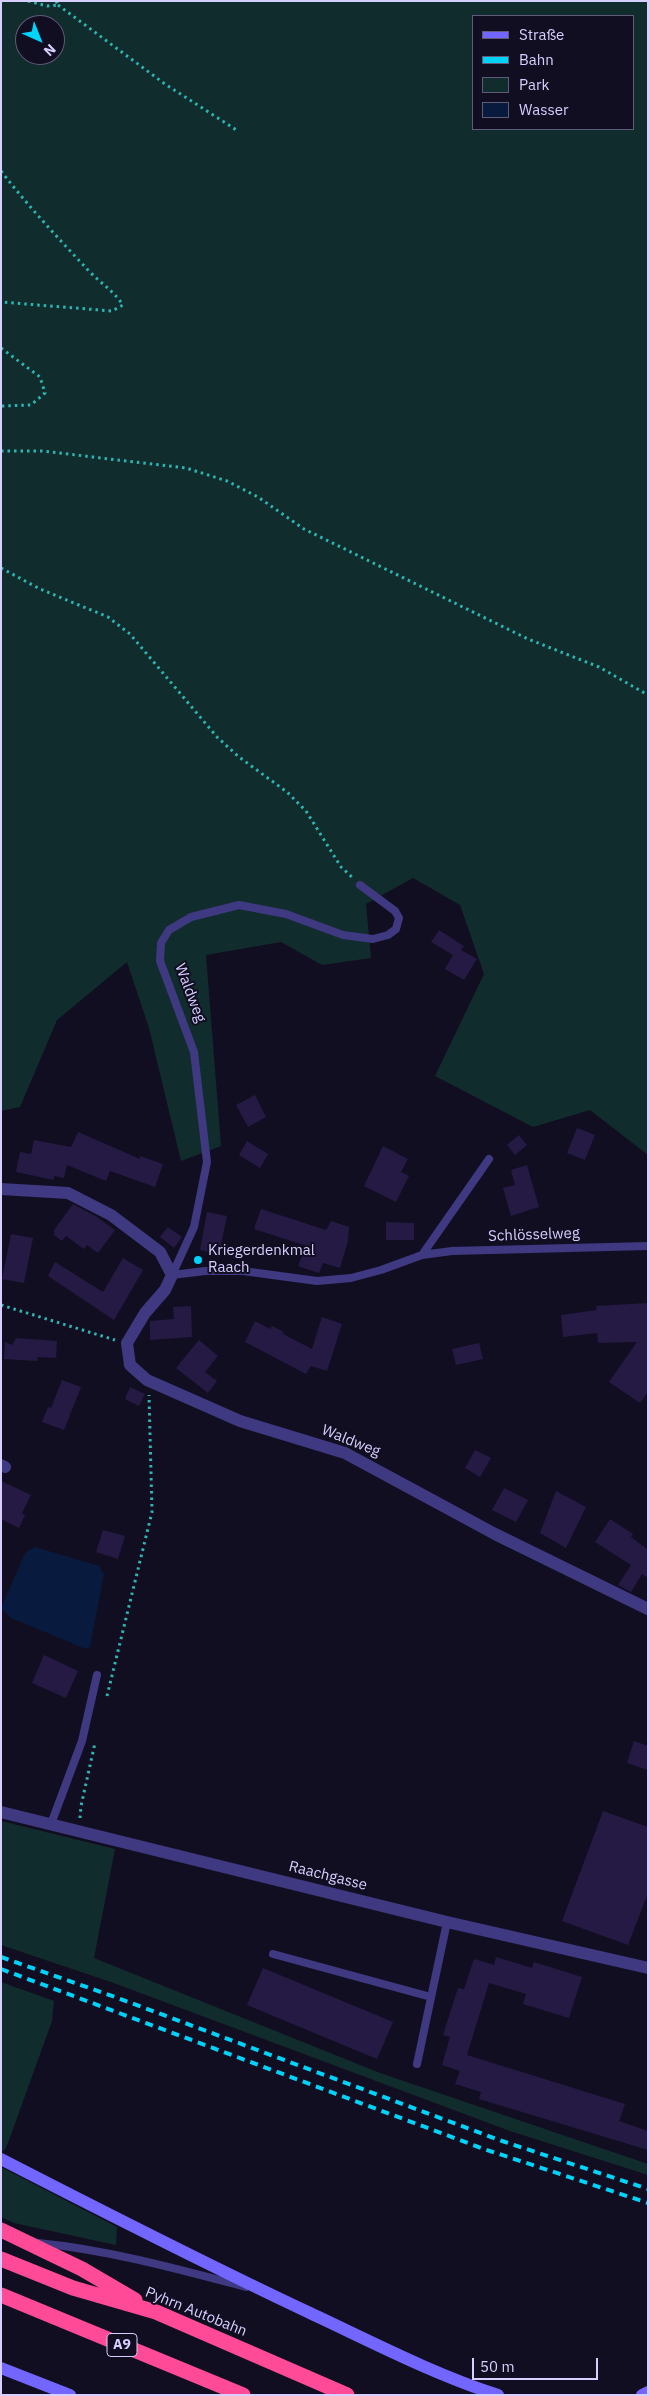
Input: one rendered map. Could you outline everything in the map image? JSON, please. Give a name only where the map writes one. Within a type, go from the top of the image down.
[{"type":"highway","points":[[1,2230],[82,2269],[156,2312]]},
{"type":"highway","name":"Pyhrn Autobahn","points":[[1,2259],[73,2288],[156,2312],[347,2395]]},
{"type":"highway","name":"A9","points":[[1,2296],[243,2395]]},
{"type":"main road","points":[[1,2159],[166,2244],[270,2294],[444,2375],[498,2395]]},
{"type":"main road","points":[[1,2368],[70,2395]]},
{"type":"main road","points":[[642,2395],[648,2392]]},
{"type":"street","points":[[1,1189],[68,1193],[111,1215],[160,1252],[172,1275]]},
{"type":"street","name":"Waldweg","points":[[172,1275],[165,1290],[145,1313],[128,1343],[130,1365],[147,1380],[240,1421],[345,1453],[495,1534],[648,1609]]},
{"type":"street","name":"Raachgasse","points":[[1,1812],[447,1922],[648,1968]]},
{"type":"lane","name":"Waldweg","points":[[172,1275],[194,1227],[207,1162],[194,1052],[160,961],[161,943],[169,930],[191,917],[238,905],[286,914],[343,935],[373,938],[388,935],[396,929],[399,918],[395,911],[360,885]]},
{"type":"lane","points":[[422,1255],[489,1159]]},
{"type":"lane","name":"Schlösselweg","points":[[172,1275],[205,1271],[243,1271],[317,1281],[351,1278],[381,1270],[422,1255],[452,1251],[648,1246]]},
{"type":"lane","points":[[51,1824],[82,1741],[97,1675]]},
{"type":"lane","points":[[417,2064],[447,1922]]},
{"type":"lane","points":[[273,1954],[431,1997]]},
{"type":"lane","points":[[25,2242],[74,2246],[167,2266],[270,2294]]},
{"type":"path","points":[[28,1],[47,6],[57,3],[165,84],[238,131]]},
{"type":"path","points":[[1,171],[25,203],[90,272],[114,292],[123,305],[112,311],[1,302]]},
{"type":"path","points":[[1,348],[40,377],[45,393],[31,405],[1,406]]},
{"type":"path","points":[[1,451],[42,451],[186,468],[227,481],[258,498],[304,528],[528,639],[599,666],[648,695]]},
{"type":"path","points":[[1,568],[40,588],[108,617],[130,634],[217,737],[239,757],[287,792],[306,810],[341,867],[360,885]]},
{"type":"path","points":[[1,1305],[128,1343]]},
{"type":"path","points":[[106,1700],[152,1512],[150,1403],[147,1380]]},
{"type":"path","points":[[80,1831],[81,1806],[97,1738]]},
{"type":"green space","points":[[1,1],[648,1],[648,1155],[590,1110],[533,1127],[435,1076],[484,974],[460,905],[413,878],[366,904],[371,958],[322,965],[281,942],[206,955],[221,1146],[181,1161],[149,1028],[127,962],[57,1020],[20,1107],[1,1111]]},
{"type":"green space","points":[[1,1821],[115,1849],[94,1958],[380,2073],[648,2164],[648,2175],[510,2131],[111,1982],[1,1945]]},
{"type":"green space","points":[[1,1982],[54,2001],[52,2021],[4,2151],[1,2150]]},
{"type":"green space","points":[[1,2167],[117,2227],[116,2245],[14,2223],[1,2217]]},
{"type":"water","points":[[35,1547],[99,1566],[104,1574],[90,1647],[86,1649],[11,1618],[1,1608],[25,1553]]},
{"type":"building","points":[[439,930],[464,946],[461,950],[477,959],[464,980],[445,969],[453,955],[431,942]]},
{"type":"building","points":[[255,1095],[266,1117],[248,1127],[236,1105]]},
{"type":"building","points":[[577,1128],[595,1135],[585,1160],[567,1153]]},
{"type":"building","points":[[78,1132],[140,1159],[140,1156],[163,1164],[155,1187],[110,1171],[106,1181],[67,1165],[64,1178],[54,1176],[54,1180],[16,1172],[20,1152],[31,1154],[34,1140],[71,1147]]},
{"type":"building","points":[[519,1135],[527,1145],[515,1155],[507,1145]]},
{"type":"building","points":[[247,1141],[268,1154],[260,1168],[239,1155]]},
{"type":"building","points":[[383,1146],[408,1159],[401,1172],[409,1176],[396,1202],[364,1186]]},
{"type":"building","points":[[527,1165],[539,1207],[511,1216],[503,1188],[515,1185],[511,1170]]},
{"type":"building","points":[[73,1204],[97,1217],[115,1230],[98,1253],[87,1245],[84,1249],[66,1236],[62,1241],[54,1235],[54,1230]]},
{"type":"building","points":[[261,1209],[326,1230],[331,1221],[349,1227],[348,1241],[340,1268],[323,1263],[319,1273],[298,1266],[305,1248],[313,1248],[254,1229]]},
{"type":"building","points":[[207,1212],[227,1216],[219,1254],[200,1250]]},
{"type":"building","points":[[386,1222],[414,1223],[414,1240],[386,1240]]},
{"type":"building","points":[[168,1227],[182,1237],[174,1248],[160,1237]]},
{"type":"building","points":[[11,1234],[33,1238],[24,1283],[2,1279]]},
{"type":"building","points":[[123,1258],[143,1270],[114,1320],[48,1276],[55,1262],[103,1292]]},
{"type":"building","points":[[648,1303],[648,1392],[640,1403],[609,1382],[637,1342],[598,1343],[597,1333],[563,1337],[561,1315],[597,1310],[596,1306]]},
{"type":"building","points":[[191,1306],[192,1337],[150,1340],[150,1321],[174,1319],[173,1307]]},
{"type":"building","points":[[322,1317],[342,1324],[327,1371],[311,1366],[306,1374],[245,1342],[255,1321],[270,1329],[272,1326],[312,1349]]},
{"type":"building","points":[[16,1338],[57,1341],[56,1358],[38,1357],[37,1361],[4,1359],[5,1342],[12,1345]]},
{"type":"building","points":[[199,1340],[218,1356],[205,1372],[217,1381],[208,1393],[176,1368]]},
{"type":"building","points":[[479,1343],[483,1359],[456,1365],[452,1349]]},
{"type":"building","points":[[62,1380],[81,1387],[64,1430],[42,1422],[48,1407],[51,1408]]},
{"type":"building","points":[[130,1387],[145,1394],[139,1406],[125,1399]]},
{"type":"building","points":[[475,1450],[491,1458],[480,1477],[465,1468]]},
{"type":"building","points":[[1,1481],[31,1495],[22,1513],[25,1515],[19,1528],[1,1519]]},
{"type":"building","points":[[504,1488],[528,1500],[516,1522],[492,1510]]},
{"type":"building","points":[[556,1491],[586,1507],[566,1548],[540,1533]]},
{"type":"building","points":[[610,1519],[633,1534],[631,1537],[648,1550],[648,1578],[642,1574],[631,1592],[618,1585],[631,1565],[595,1542]]},
{"type":"building","points":[[103,1530],[125,1536],[118,1559],[96,1552]]},
{"type":"building","points":[[44,1655],[78,1671],[66,1698],[32,1683]]},
{"type":"building","points":[[634,1741],[648,1746],[648,1770],[627,1763]]},
{"type":"building","points":[[603,1811],[648,1827],[648,1893],[628,1945],[562,1921]]},
{"type":"building","points":[[496,1957],[532,1968],[534,1962],[582,1977],[569,2018],[523,2004],[526,1994],[489,1983],[467,2055],[625,2104],[619,2121],[648,2131],[648,2150],[479,2099],[481,2092],[455,2084],[460,2071],[442,2065],[450,2037],[443,2035],[458,1988],[464,1989],[474,1959],[494,1965]]},
{"type":"building","points":[[263,1968],[393,2022],[377,2059],[247,2005]]},
{"type":"railway","points":[[1,1957],[115,1997],[502,2141],[648,2189]]},
{"type":"railway","points":[[1,1969],[484,2149],[648,2203]]},
{"type":"place","name":"Kriegerdenkmal Raach","points":[[198,1260]]}]
